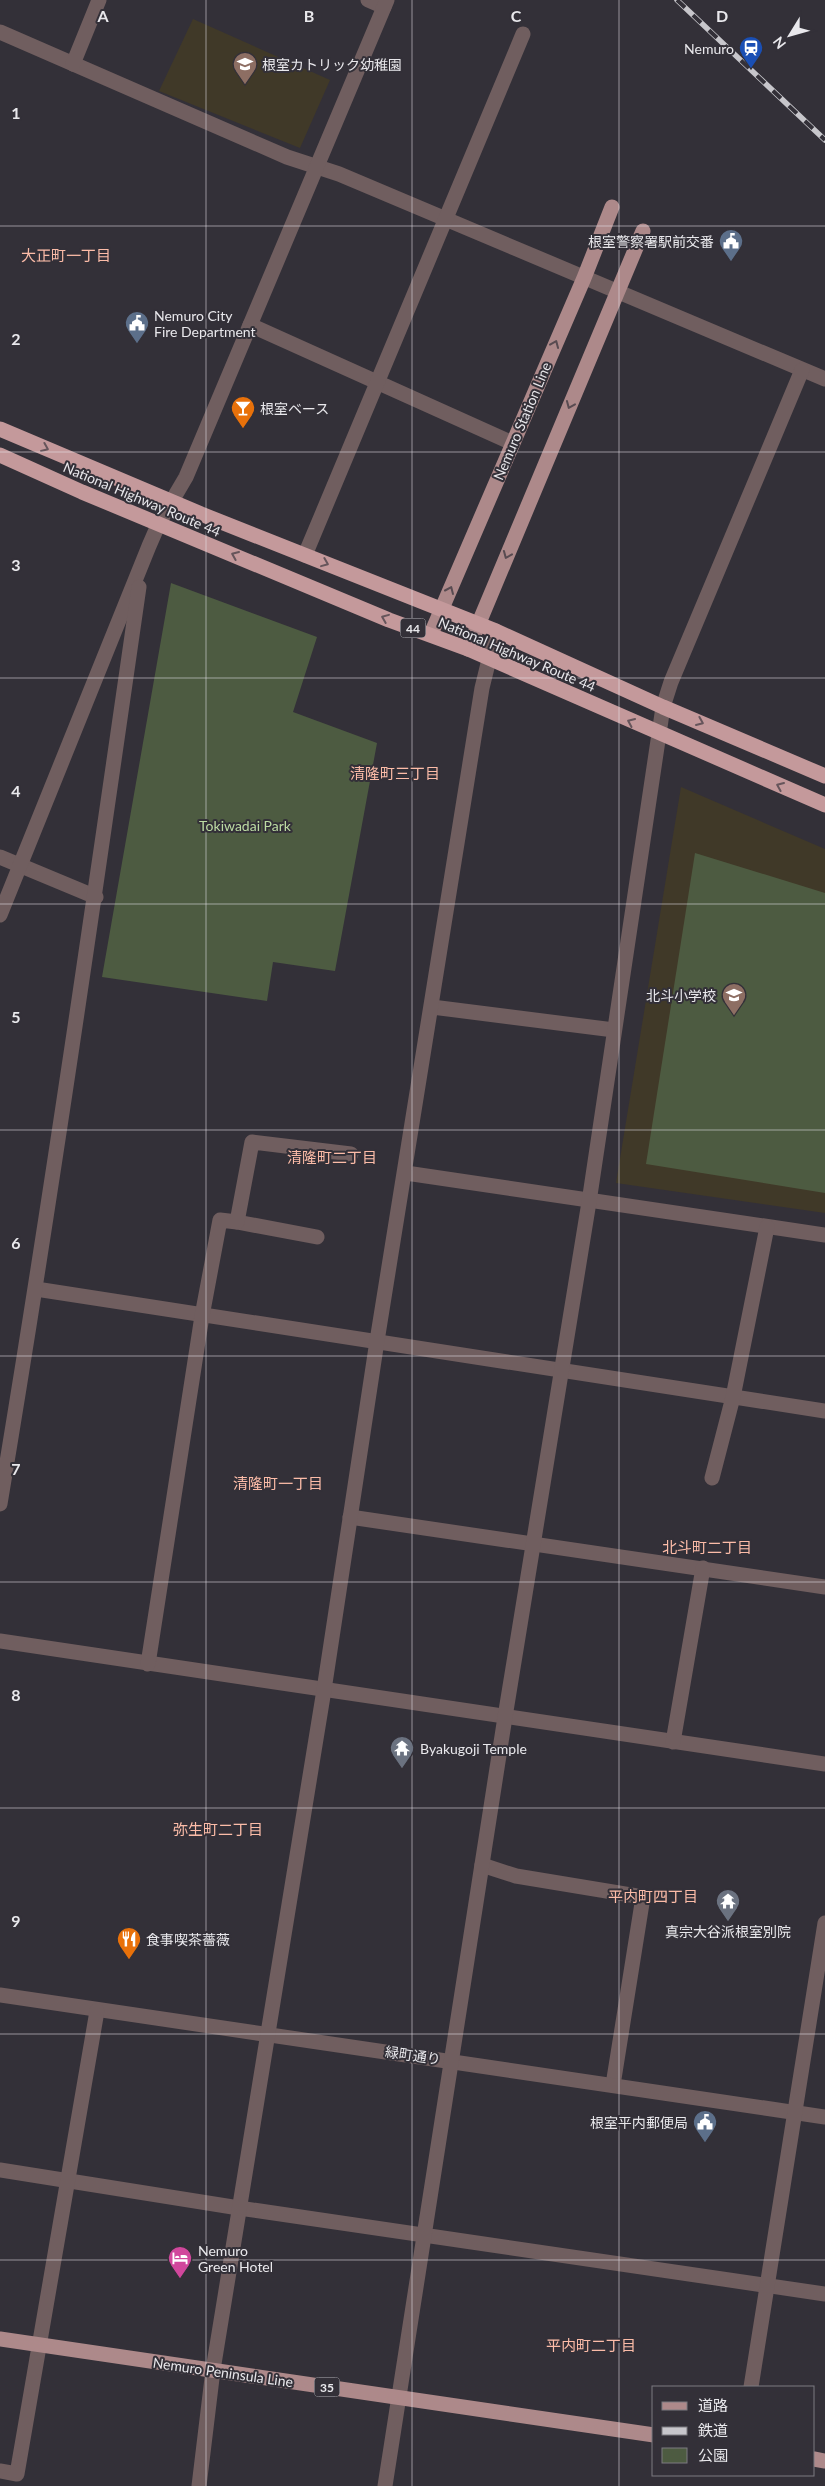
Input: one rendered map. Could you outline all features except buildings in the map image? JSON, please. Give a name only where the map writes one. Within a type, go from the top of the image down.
[{"type":"highway","name":"National Highway Route 44","points":[[0,429],[171,502],[441,610],[496,630],[663,707],[825,776]]},
{"type":"highway","name":"National Highway Route 44","points":[[0,455],[390,620],[468,649],[825,805]]},
{"type":"main road","name":"Nemuro Station Line","points":[[431,634],[584,278],[612,207]]},
{"type":"main road","points":[[468,649],[643,231]]},
{"type":"main road","name":"Nemuro Peninsula Line","points":[[0,2339],[652,2436]]},
{"type":"street","points":[[73,64],[100,0]]},
{"type":"street","points":[[0,914],[18,865],[142,563],[159,523],[186,477],[385,3],[368,0]]},
{"type":"street","points":[[0,32],[286,157],[339,174],[825,379]]},
{"type":"street","points":[[304,555],[523,34]]},
{"type":"street","points":[[250,326],[376,380],[512,443]]},
{"type":"street","points":[[384,2486],[560,1372],[589,1202],[663,707],[670,682],[802,370]]},
{"type":"street","points":[[0,1504],[36,1290],[96,897],[142,563]]},
{"type":"street","points":[[199,2486],[213,2370],[266,2036],[324,1690],[377,1341],[406,1173],[482,688],[496,630]]},
{"type":"street","points":[[0,857],[96,897]]},
{"type":"street","points":[[432,1007],[614,1030]]},
{"type":"street","points":[[237,1222],[252,1142],[351,1154]]},
{"type":"street","points":[[406,1173],[589,1202],[825,1235]]},
{"type":"street","points":[[148,1664],[202,1316],[220,1220],[318,1238]]},
{"type":"street","points":[[712,1478],[733,1397],[767,1227]]},
{"type":"street","points":[[36,1290],[377,1341],[560,1372],[825,1411]]},
{"type":"street","points":[[350,1517],[825,1587]]},
{"type":"street","points":[[673,1742],[703,1568]]},
{"type":"street","points":[[0,1640],[148,1664],[825,1764]]},
{"type":"street","points":[[482,1865],[516,1876],[643,1897],[614,2085]]},
{"type":"street","points":[[751,2386],[825,1923]]},
{"type":"street","name":"緑町通り","points":[[0,1995],[266,2036],[452,2060],[825,2117]]},
{"type":"street","points":[[0,2471],[17,2474],[97,2011]]},
{"type":"street","points":[[0,2170],[239,2208],[825,2294]]},
{"type":"shaded area","name":"根室カトリック幼稚園","points":[[193,19],[330,80],[300,148],[159,91]]},
{"type":"shaded area","name":"北斗小学校","points":[[681,787],[825,849],[825,1213],[616,1183]]},
{"type":"green space","name":"Tokiwadai Park","points":[[171,583],[317,637],[293,712],[377,743],[335,971],[273,962],[267,1001],[102,977]]},
{"type":"green space","name":"北斗小学校","points":[[695,853],[825,893],[825,1193],[646,1164]]},
{"type":"railway","points":[[677,0],[825,140]]},
{"type":"place","name":"Nemuro","points":[[751,69]]},
{"type":"place","name":"根室カトリック幼稚園","points":[[245,85]]},
{"type":"place","name":"根室警察署駅前交番","points":[[731,262]]},
{"type":"place","name":"Nemuro City Fire Department","points":[[137,344]]},
{"type":"place","name":"根室ベース","points":[[243,429]]},
{"type":"place","name":"北斗小学校","points":[[734,1016]]},
{"type":"place","name":"Byakugoji Temple","points":[[402,1769]]},
{"type":"place","name":"真宗大谷派根室別院","points":[[728,1922]]},
{"type":"place","name":"食事喫茶薔薇","points":[[129,1960]]},
{"type":"place","name":"根室平内郵便局","points":[[705,2143]]},
{"type":"place","name":"Nemuro Green Hotel","points":[[180,2279]]},
{"type":"district","name":"大正町一丁目","points":[[66,255]]},
{"type":"district","name":"清隆町三丁目","points":[[395,773]]},
{"type":"district","name":"清隆町二丁目","points":[[332,1157]]},
{"type":"district","name":"清隆町一丁目","points":[[278,1483]]},
{"type":"district","name":"北斗町二丁目","points":[[707,1547]]},
{"type":"district","name":"弥生町二丁目","points":[[218,1829]]},
{"type":"district","name":"平内町四丁目","points":[[653,1896]]},
{"type":"district","name":"平内町二丁目","points":[[591,2345]]}]
